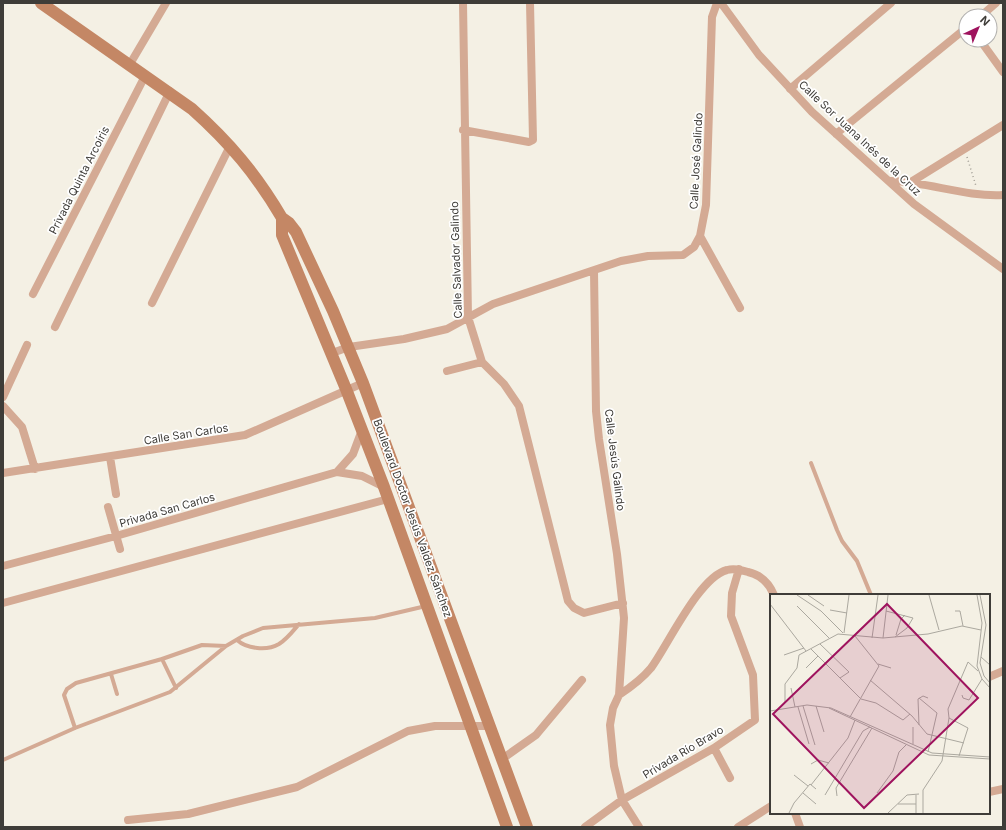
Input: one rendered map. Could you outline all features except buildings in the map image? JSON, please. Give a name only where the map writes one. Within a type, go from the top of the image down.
[{"type":"main road","name":"Boulevard Doctor Jesús Valdez Sánchez","points":[[43,3],[145,76],[170,91],[192,109],[230,146],[251,170],[282,218],[289,223],[296,232],[349,348],[363,383],[491,726],[527,827]]},
{"type":"main road","name":"Boulevard Doctor Jesús Valdez Sánchez","points":[[282,218],[282,235],[332,353],[384,487],[507,827]]},
{"type":"street","points":[[130,64],[166,3]]},
{"type":"street","name":"Calle Salvador Galindo","points":[[462,3],[463,130],[468,317],[482,362],[504,384],[519,406],[568,601],[574,608],[584,613],[623,603]]},
{"type":"street","points":[[463,130],[529,142],[533,140],[530,3]]},
{"type":"street","name":"Calle José Galindo","points":[[700,236],[708,176],[712,17],[716,3]]},
{"type":"street","name":"Calle Sor Juana Inés de la Cruz","points":[[721,3],[759,55],[790,89],[836,134],[914,204],[1003,269]]},
{"type":"street","points":[[790,89],[891,3]]},
{"type":"street","points":[[836,134],[958,35]]},
{"type":"street","points":[[986,48],[1003,72]]},
{"type":"street","name":"Privada Quinta Arcoíris","points":[[33,294],[145,76]]},
{"type":"street","points":[[55,327],[170,91]]},
{"type":"street","points":[[912,182],[964,148],[1003,125]]},
{"type":"street","points":[[152,303],[230,146]]},
{"type":"street","points":[[890,182],[912,182],[980,195],[1003,195]]},
{"type":"street","points":[[332,353],[349,348],[404,339],[447,329],[493,304],[633,258],[683,255],[694,247],[700,236]]},
{"type":"street","points":[[700,236],[740,308]]},
{"type":"street","name":"Calle Jesús Galindo","points":[[594,271],[596,411],[623,603],[624,634],[619,695],[613,708],[610,725],[614,766],[622,800],[639,827]]},
{"type":"street","points":[[3,397],[27,345]]},
{"type":"street","points":[[446,371],[482,362]]},
{"type":"street","name":"Calle San Carlos","points":[[3,473],[245,435],[346,389],[363,383]]},
{"type":"street","points":[[3,406],[22,427],[35,469]]},
{"type":"street","points":[[336,472],[353,454],[362,430]]},
{"type":"street","points":[[110,457],[116,494]]},
{"type":"street","name":"Privada San Carlos","points":[[3,566],[116,536],[336,472],[362,476],[384,487]]},
{"type":"street","points":[[3,603],[388,499]]},
{"type":"street","points":[[108,507],[120,549]]},
{"type":"street","points":[[619,695],[637,683],[651,667],[700,592],[714,578],[726,570],[739,569],[762,578],[771,588],[774,594]]},
{"type":"street","name":"Privada Río Bravo","points":[[585,827],[622,800],[714,748],[755,720],[753,675],[731,616],[732,593],[739,569]]},
{"type":"street","points":[[990,677],[1003,671]]},
{"type":"street","points":[[502,759],[536,735],[582,680]]},
{"type":"street","points":[[128,820],[188,814],[297,787],[408,731],[435,726],[491,726]]},
{"type":"street","points":[[714,748],[730,778]]},
{"type":"street","points":[[990,792],[1003,789]]},
{"type":"street","points":[[738,827],[770,807]]},
{"type":"street","points":[[795,814],[800,827]]},
{"type":"lane","points":[[812,463],[836,530],[842,541],[857,561],[871,594]]},
{"type":"lane","points":[[3,760],[75,728],[162,696],[176,688],[226,646],[243,636],[263,628],[375,618],[426,606]]},
{"type":"lane","points":[[237,640],[246,646],[253,648],[273,647],[287,637],[300,624]]},
{"type":"lane","points":[[75,728],[65,697],[65,692],[76,683],[162,659],[202,645],[226,646]]},
{"type":"lane","points":[[162,659],[176,688]]},
{"type":"lane","points":[[111,674],[117,694]]},
{"type":"path","points":[[964,148],[980,195]]}]
